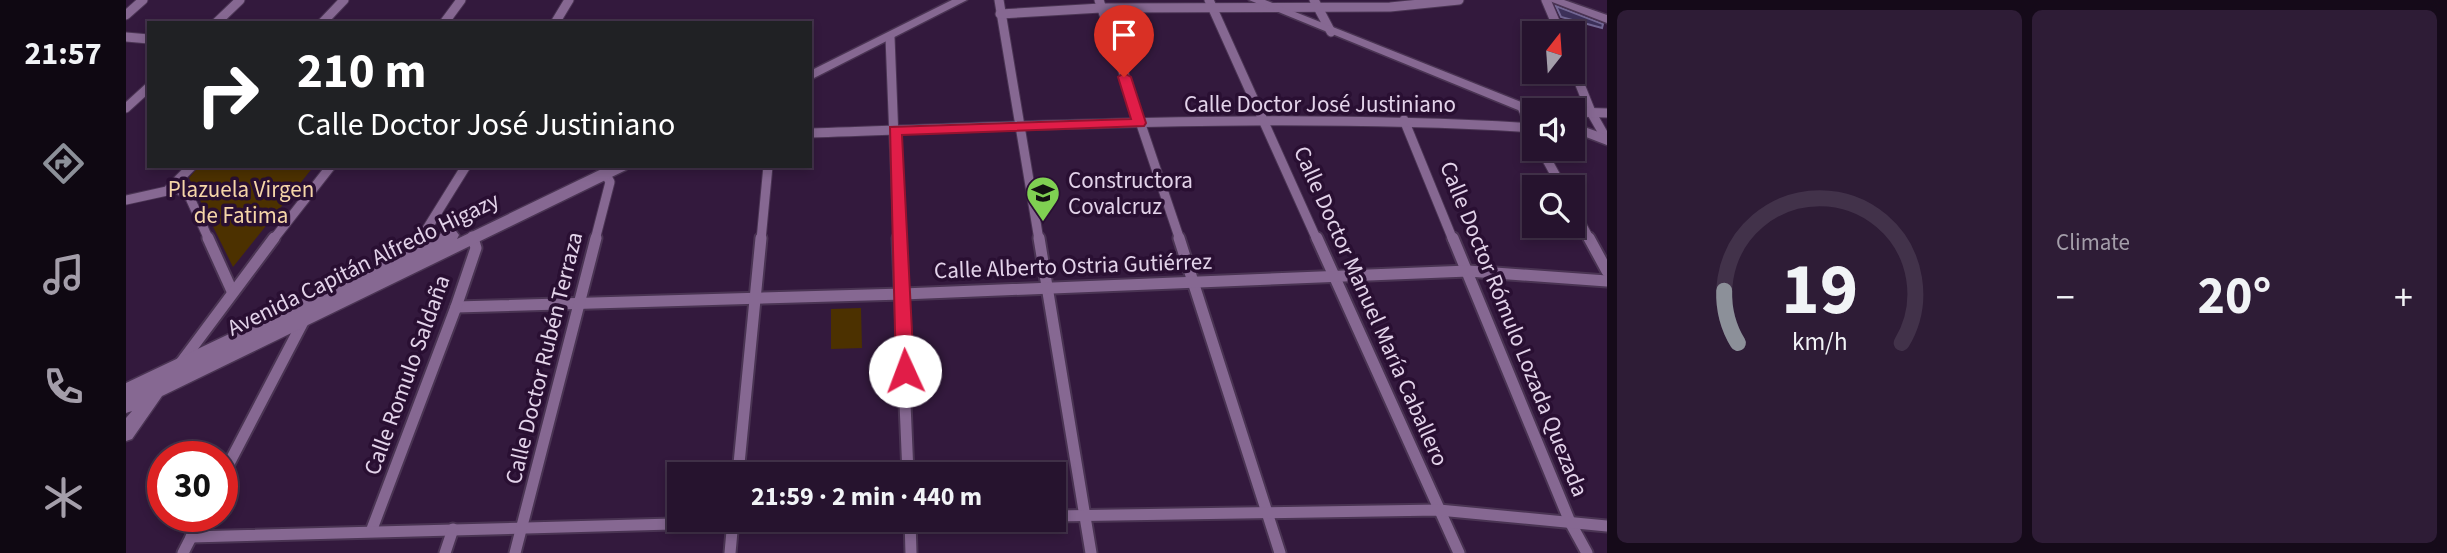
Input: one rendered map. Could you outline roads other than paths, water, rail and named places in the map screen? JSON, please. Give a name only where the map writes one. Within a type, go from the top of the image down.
[{"type":"street","points":[[126,15],[143,0]]},
{"type":"street","points":[[218,21],[240,0]]},
{"type":"street","points":[[324,21],[344,0]]},
{"type":"street","points":[[445,21],[461,0]]},
{"type":"street","points":[[556,21],[569,0]]},
{"type":"street","points":[[812,64],[940,0]]},
{"type":"street","points":[[812,75],[961,0]]},
{"type":"street","points":[[999,0],[1091,553]]},
{"type":"street","points":[[1255,0],[1522,107]]},
{"type":"street","points":[[1000,14],[1100,4],[1422,6],[1459,0]]},
{"type":"street","points":[[1546,0],[1555,21]]},
{"type":"street","points":[[1553,0],[1607,19]]},
{"type":"street","points":[[1572,0],[1607,12]]},
{"type":"street","name":"Calle Doctor Manuel María Caballero","points":[[1211,3],[1459,553]]},
{"type":"street","points":[[1100,4],[1194,283],[1280,553]]},
{"type":"street","points":[[1317,4],[1331,32]]},
{"type":"street","points":[[126,37],[147,39]]},
{"type":"street","points":[[890,37],[908,462]]},
{"type":"street","points":[[1580,84],[1591,112],[1607,140]]},
{"type":"street","points":[[126,108],[147,89]]},
{"type":"street","points":[[1585,112],[1607,113]]},
{"type":"street","name":"Calle Doctor José Justiniano","points":[[812,133],[1264,120],[1404,120],[1522,126]]},
{"type":"street","name":"Calle Doctor Rómulo Lozada Quezada","points":[[1404,120],[1570,522],[1587,553]]},
{"type":"street","points":[[1585,132],[1607,140]]},
{"type":"street","points":[[126,200],[160,194],[174,186],[190,168]]},
{"type":"street","points":[[126,433],[232,291],[329,168]]},
{"type":"street","points":[[413,259],[465,168]]},
{"type":"street","points":[[739,462],[768,168]]},
{"type":"street","name":"Avenida Capitán Alfredo Higazy","points":[[126,391],[607,169]]},
{"type":"street","name":"Avenida Capitán Alfredo Higazy","points":[[126,405],[304,320],[413,259],[472,236],[607,169]]},
{"type":"street","name":"Calle Doctor Rubén Terraza","points":[[515,553],[610,182],[607,169]]},
{"type":"street","points":[[174,186],[190,198],[232,291]]},
{"type":"street","points":[[1585,231],[1607,271]]},
{"type":"street","name":"Calle Romulo Saldaña","points":[[372,528],[456,307],[476,248],[472,236]]},
{"type":"street","name":"Calle Alberto Ostria Gutiérrez","points":[[456,307],[902,294],[1046,286],[1335,278],[1468,271],[1607,281]]},
{"type":"street","points":[[238,446],[304,320]]},
{"type":"street","points":[[1066,516],[1440,510],[1607,526]]},
{"type":"street","points":[[191,537],[372,528],[453,529],[667,523]]},
{"type":"street","points":[[445,553],[453,529]]},
{"type":"street","points":[[183,553],[194,532]]},
{"type":"street","points":[[730,553],[732,532]]},
{"type":"street","points":[[910,532],[911,553]]},
{"type":"place","name":"Constructora Covalcruz","points":[[1043,223]]},
{"type":"park label","name":"Plazuela Virgen de Fatima","points":[[241,202]]}]
